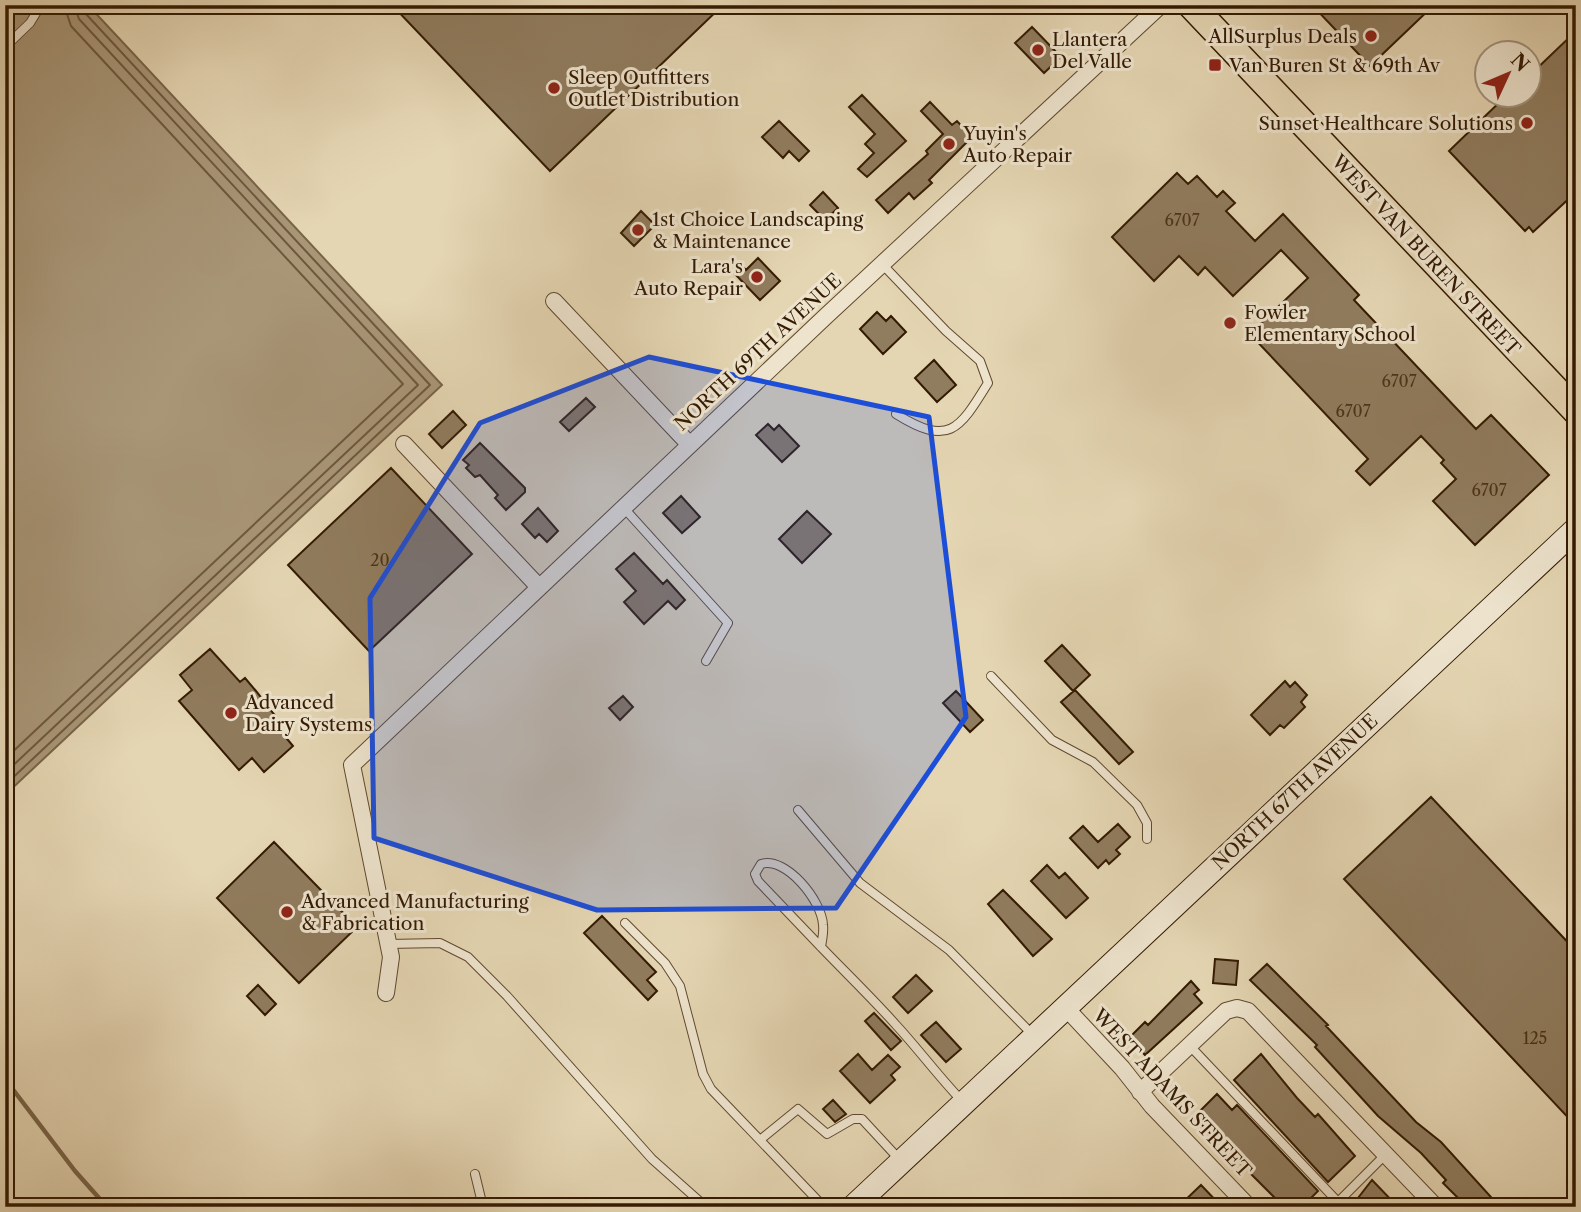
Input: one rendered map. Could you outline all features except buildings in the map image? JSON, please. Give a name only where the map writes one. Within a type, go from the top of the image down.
[{"type":"main road","name":"WEST VAN BUREN STREET","points":[[1191,5],[1576,411]]},
{"type":"main road","name":"NORTH 67TH AVENUE","points":[[853,1207],[1576,529]]},
{"type":"street","name":"NORTH 69TH AVENUE","points":[[388,944],[352,765],[538,586],[1161,5]]},
{"type":"street","points":[[554,301],[690,445]]},
{"type":"street","points":[[404,444],[538,586]]},
{"type":"street","points":[[386,993],[391,957],[388,944]]},
{"type":"street","name":"WEST ADAMS STREET","points":[[1065,1007],[1140,1092],[1249,1207]]},
{"type":"street","points":[[1140,1092],[1226,1011],[1237,1008],[1248,1011],[1434,1206]]},
{"type":"lane","points":[[5,47],[30,23],[41,5]]},
{"type":"lane","points":[[882,264],[946,331],[979,361],[988,383],[965,420],[947,431],[923,430],[896,414]]},
{"type":"lane","points":[[624,507],[729,623],[706,661]]},
{"type":"lane","points":[[991,676],[1052,740],[1093,762],[1137,805],[1147,823],[1147,839]]},
{"type":"lane","points":[[798,810],[860,883],[949,950],[1034,1036]]},
{"type":"lane","points":[[821,947],[824,923],[817,906],[783,865],[770,861],[761,864],[755,874],[758,881],[821,947],[900,1029],[964,1103]]},
{"type":"lane","points":[[625,923],[665,963],[680,986],[703,1074],[711,1089],[824,1207]]},
{"type":"lane","points":[[388,944],[440,943],[468,957],[507,996],[652,1159],[706,1207]]},
{"type":"lane","points":[[1189,1045],[1336,1205],[1386,1154]]},
{"type":"lane","points":[[760,1140],[798,1109],[827,1134],[853,1119],[862,1119],[901,1161]]},
{"type":"lane","points":[[475,1174],[483,1207]]},
{"type":"highlighted area","points":[[649,357],[929,417],[966,717],[836,908],[597,910],[374,838],[370,598],[480,423]]},
{"type":"water","points":[[5,5],[88,5],[442,385],[5,795]]},
{"type":"waterway","points":[[5,1079],[75,1171],[107,1207]]},
{"type":"place","name":"AllSurplus Deals","points":[[1371,36]]},
{"type":"place","name":"Llantera Del Valle","points":[[1038,50]]},
{"type":"place","name":"Van Buren St & 69th Av","points":[[1215,65]]},
{"type":"place","name":"Sleep Outfitters Outlet Distribution","points":[[554,88]]},
{"type":"place","name":"Sunset Healthcare Solutions","points":[[1527,123]]},
{"type":"place","name":"Yuyin's Auto Repair","points":[[949,144]]},
{"type":"place","name":"1st Choice Landscaping & Maintenance","points":[[638,230]]},
{"type":"place","name":"Lara's Auto Repair","points":[[757,277]]},
{"type":"place","name":"Fowler Elementary School","points":[[1230,323]]},
{"type":"place","name":"Advanced Dairy Systems","points":[[231,713]]},
{"type":"place","name":"Advanced Manufacturing & Fabrication","points":[[287,912]]}]
